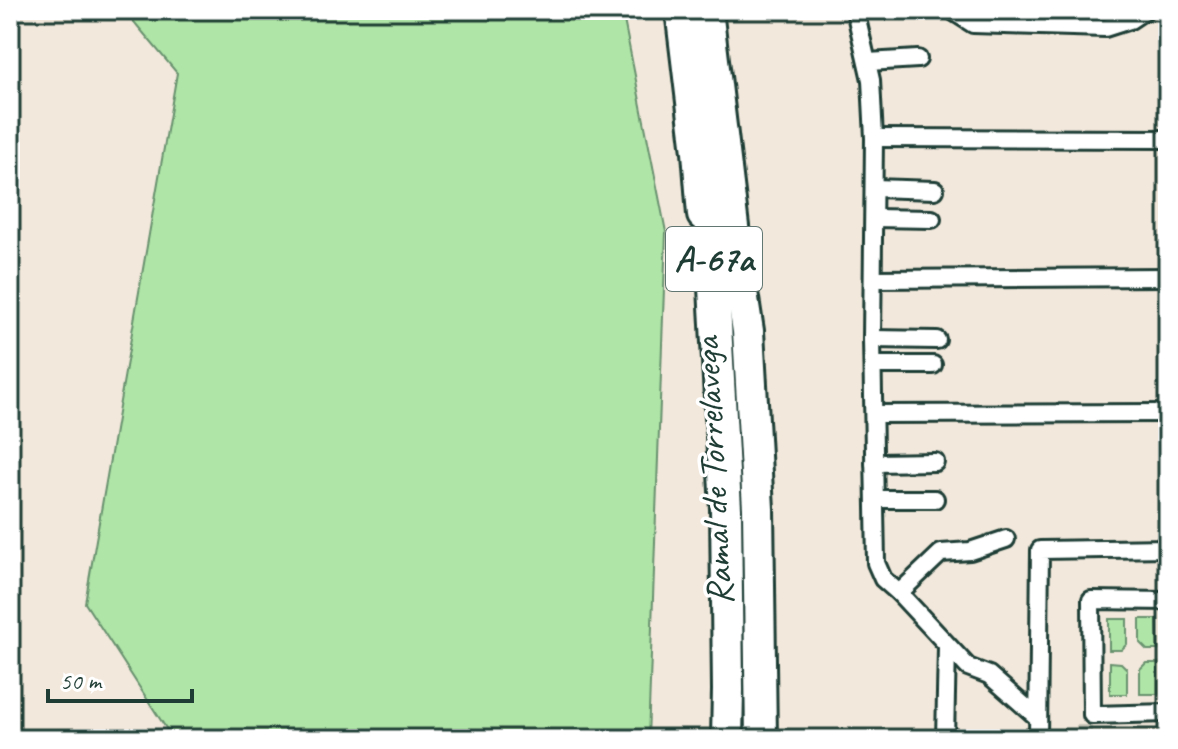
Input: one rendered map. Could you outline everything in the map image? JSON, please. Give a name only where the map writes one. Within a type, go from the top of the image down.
[{"type":"highway","points":[[681,10],[698,152],[726,509]]},
{"type":"highway","name":"Ramal de Torrelavega","points":[[690,10],[712,227],[726,509],[727,739]]},
{"type":"highway","name":"Ramal de Torrelavega","points":[[707,10],[748,331],[758,509],[761,739]]},
{"type":"highway","points":[[718,10],[747,258],[748,331]]},
{"type":"street","points":[[855,10],[871,80],[874,138],[872,339],[876,563],[883,579],[947,647],[968,667],[989,675],[1037,717]]},
{"type":"street","points":[[951,10],[973,24],[1105,28],[1130,20],[1145,10]]},
{"type":"street","points":[[868,62],[918,59]]},
{"type":"street","points":[[874,138],[1168,139]]},
{"type":"street","points":[[874,188],[935,190]]},
{"type":"street","points":[[874,218],[932,219]]},
{"type":"street","points":[[873,279],[1168,277]]},
{"type":"street","points":[[872,339],[937,340]]},
{"type":"street","points":[[873,365],[933,365]]},
{"type":"street","points":[[874,414],[1168,413]]},
{"type":"street","points":[[874,463],[935,462]]},
{"type":"street","points":[[875,499],[935,499]]},
{"type":"street","points":[[899,593],[941,553],[970,551],[1006,539]]},
{"type":"street","points":[[1038,739],[1040,550],[1168,548]]},
{"type":"street","points":[[1168,601],[1091,600],[1092,715],[1168,713]]},
{"type":"street","points":[[945,739],[947,647]]},
{"type":"green space","points":[[124,10],[622,10],[666,232],[648,739],[173,739],[85,603],[177,73]]},
{"type":"green space","points":[[1109,619],[1127,619],[1127,644],[1121,650],[1109,650]]},
{"type":"green space","points":[[1140,619],[1157,619],[1158,650],[1147,650],[1140,643]]},
{"type":"green space","points":[[1110,662],[1121,663],[1127,669],[1127,694],[1110,694]]},
{"type":"green space","points":[[1146,663],[1158,663],[1158,694],[1140,694],[1140,669]]},
{"type":"tunnel","points":[[1084,725],[1084,739]]}]
